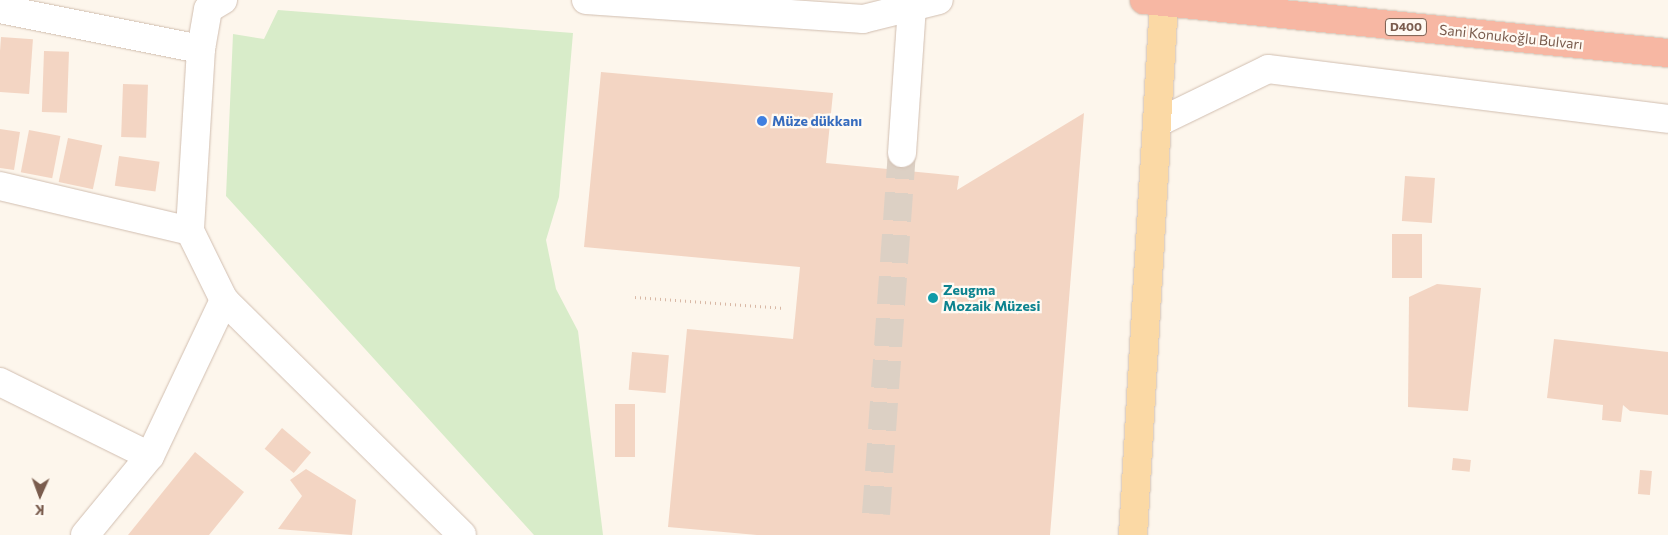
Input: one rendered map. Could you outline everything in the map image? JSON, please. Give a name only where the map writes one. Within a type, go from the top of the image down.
[{"type":"highway","name":"Sani Konukoğlu Bulvarı","points":[[1154,1],[1668,53]]},
{"type":"main road","points":[[1133,535],[1157,124],[1154,1]]},
{"type":"street","points":[[223,0],[208,10],[201,49],[190,231],[224,300],[462,535]]},
{"type":"street","points":[[586,0],[752,6],[863,19],[940,0]]},
{"type":"street","points":[[902,153],[912,7]]},
{"type":"street","points":[[0,10],[201,49]]},
{"type":"street","points":[[1157,124],[1268,69],[1668,119]]},
{"type":"street","points":[[0,186],[190,231]]},
{"type":"street","points":[[85,535],[150,456],[224,300]]},
{"type":"street","points":[[0,382],[150,456]]},
{"type":"path","points":[[635,297],[784,308]]},
{"type":"green space","points":[[278,10],[573,33],[559,197],[546,240],[556,289],[578,331],[603,535],[534,535],[226,196],[233,34],[264,39]]},
{"type":"building","points":[[1,37],[33,39],[29,94],[0,92]]},
{"type":"building","points":[[44,51],[69,52],[67,113],[42,112]]},
{"type":"building","name":"Zeugma Mozaik Müzesi","points":[[601,72],[833,93],[826,163],[959,176],[957,190],[1084,113],[1050,535],[757,535],[668,527],[687,329],[793,339],[800,267],[584,247]]},
{"type":"building","points":[[123,84],[148,85],[146,138],[121,137]]},
{"type":"building","points":[[0,129],[20,132],[14,170],[0,168]]},
{"type":"building","points":[[29,130],[60,136],[52,178],[21,172]]},
{"type":"building","points":[[68,138],[102,145],[93,189],[59,182]]},
{"type":"building","points":[[119,156],[160,162],[155,191],[115,186]]},
{"type":"building","points":[[1405,176],[1435,178],[1432,223],[1402,221]]},
{"type":"building","points":[[1392,234],[1422,234],[1422,278],[1392,278]]},
{"type":"building","points":[[1437,284],[1481,288],[1468,411],[1408,407],[1409,297]]},
{"type":"building","points":[[1554,339],[1668,352],[1668,415],[1630,411],[1623,405],[1621,422],[1602,420],[1603,405],[1547,398]]},
{"type":"building","points":[[632,352],[669,355],[666,393],[629,390]]},
{"type":"building","points":[[615,404],[635,404],[635,457],[615,457]]},
{"type":"building","points":[[282,428],[311,452],[294,473],[265,449]]},
{"type":"building","points":[[195,452],[244,492],[209,535],[128,535]]},
{"type":"building","points":[[1453,458],[1471,460],[1470,472],[1452,470]]},
{"type":"building","points":[[306,469],[356,500],[352,535],[278,529],[302,496],[290,480]]},
{"type":"building","points":[[1640,470],[1652,471],[1650,495],[1638,494]]},
{"type":"tunnel","points":[[876,514],[902,153]]},
{"type":"place","name":"Müze dükkanı","points":[[762,121]]},
{"type":"place","name":"Zeugma Mozaik Müzesi","points":[[933,298]]}]
